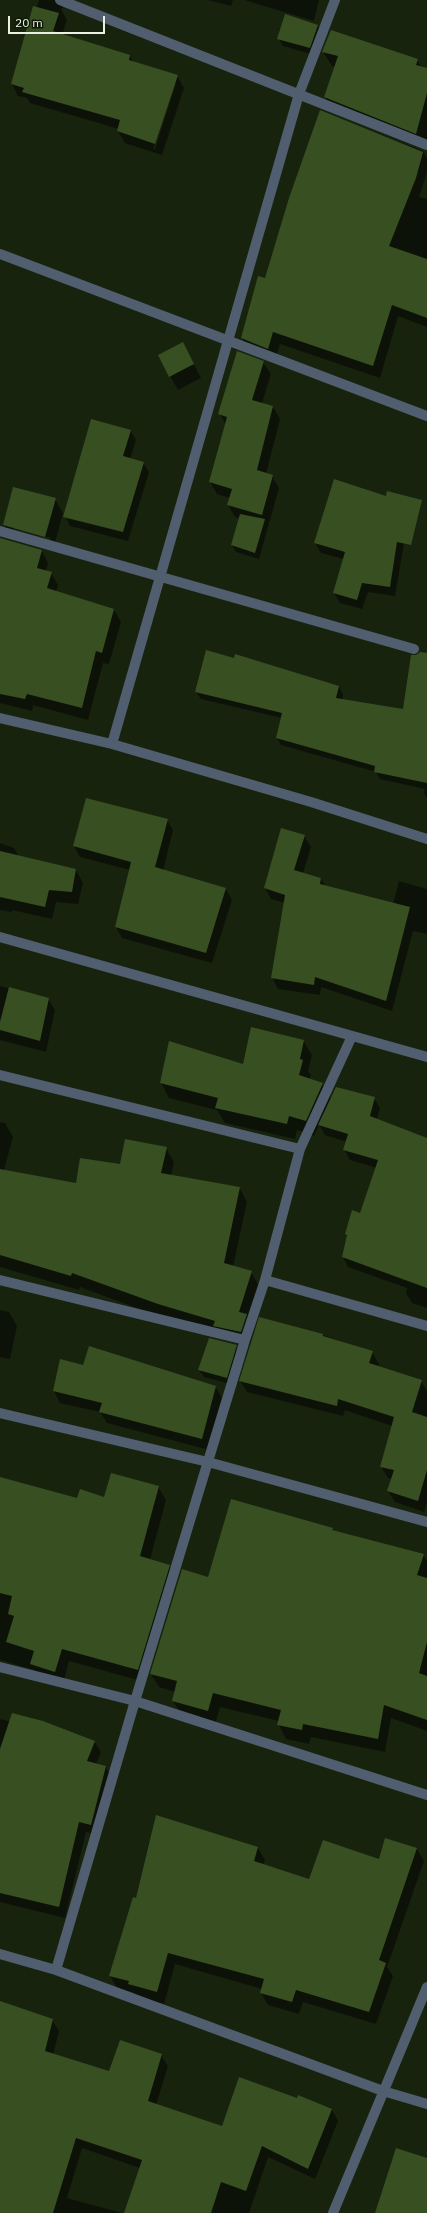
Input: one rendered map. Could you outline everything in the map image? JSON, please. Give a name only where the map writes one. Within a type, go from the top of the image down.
[{"type":"street","points":[[60,0],[427,145]]},
{"type":"street","points":[[112,744],[230,340],[299,94],[335,0]]},
{"type":"street","points":[[0,254],[427,416]]},
{"type":"street","points":[[0,531],[414,649]]},
{"type":"street","points":[[0,718],[112,744],[303,800],[427,839]]},
{"type":"street","points":[[0,937],[427,1057]]},
{"type":"street","points":[[56,1970],[135,1701],[245,1340],[265,1280],[300,1149],[352,1036]]},
{"type":"street","points":[[0,1075],[300,1149]]},
{"type":"street","points":[[0,1280],[245,1340]]},
{"type":"street","points":[[265,1280],[427,1326]]},
{"type":"street","points":[[0,1413],[208,1462],[427,1522]]},
{"type":"street","points":[[0,1667],[135,1701],[427,1795]]},
{"type":"street","points":[[0,1954],[56,1970],[383,2091],[427,2104]]},
{"type":"street","points":[[333,2213],[427,1986]]},
{"type":"building","points":[[33,6],[59,13],[53,31],[130,55],[129,60],[178,75],[155,144],[117,131],[120,120],[22,92],[24,88],[11,84]]},
{"type":"building","points":[[285,14],[318,25],[310,48],[277,39]]},
{"type":"building","points":[[331,30],[418,59],[416,65],[427,68],[427,93],[416,134],[324,97],[338,56],[322,52]]},
{"type":"building","points":[[320,110],[423,152],[416,178],[389,246],[427,259],[427,318],[392,305],[373,366],[273,332],[268,349],[241,338],[258,276],[265,278],[289,198]]},
{"type":"building","points":[[183,342],[194,364],[169,377],[158,355]]},
{"type":"building","points":[[237,351],[264,361],[252,400],[273,406],[257,470],[273,475],[262,515],[227,505],[232,489],[209,482],[227,417],[218,414]]},
{"type":"building","points":[[91,419],[131,430],[123,456],[144,462],[123,532],[63,517]]},
{"type":"building","points":[[334,479],[386,496],[387,491],[422,500],[411,545],[397,542],[390,587],[362,583],[357,600],[333,593],[345,552],[314,543]]},
{"type":"building","points":[[13,487],[56,498],[45,537],[3,525]]},
{"type":"building","points":[[240,514],[265,519],[255,553],[231,545]]},
{"type":"building","points":[[0,538],[42,550],[37,568],[52,572],[47,588],[114,609],[102,653],[96,651],[82,708],[27,694],[25,699],[0,694]]},
{"type":"building","points":[[206,650],[234,658],[235,654],[339,686],[336,698],[403,709],[411,655],[416,655],[420,652],[427,653],[427,783],[374,772],[375,766],[276,738],[282,713],[195,692]]},
{"type":"building","points":[[86,798],[168,819],[155,867],[226,888],[206,953],[115,927],[131,862],[73,846]]},
{"type":"building","points":[[281,828],[305,835],[294,870],[321,878],[320,884],[410,907],[386,1001],[315,977],[314,985],[271,978],[285,895],[264,888]]},
{"type":"building","points":[[0,851],[76,869],[72,892],[49,890],[45,907],[0,897]]},
{"type":"building","points":[[9,987],[49,998],[40,1041],[0,1030],[0,1022]]},
{"type":"building","points":[[251,1027],[304,1040],[300,1059],[303,1060],[299,1075],[323,1083],[306,1121],[289,1116],[287,1124],[215,1108],[218,1098],[160,1083],[169,1041],[243,1064]]},
{"type":"building","points":[[336,1087],[375,1097],[370,1116],[427,1138],[427,1288],[342,1257],[347,1235],[345,1234],[352,1210],[360,1213],[378,1160],[343,1150],[348,1134],[318,1125]]},
{"type":"building","points":[[125,1139],[167,1147],[161,1173],[240,1187],[224,1263],[252,1271],[239,1312],[247,1314],[241,1332],[213,1326],[215,1321],[158,1304],[72,1273],[71,1276],[0,1255],[0,1169],[76,1183],[80,1158],[120,1164]]},
{"type":"building","points":[[259,1317],[323,1334],[323,1336],[373,1351],[369,1363],[422,1380],[412,1412],[427,1417],[427,1470],[418,1501],[387,1491],[394,1470],[380,1467],[394,1417],[338,1399],[337,1406],[239,1381]]},
{"type":"building","points":[[209,1338],[237,1345],[227,1378],[198,1370]]},
{"type":"building","points":[[89,1346],[216,1386],[202,1439],[99,1412],[102,1403],[53,1391],[60,1359],[83,1365]]},
{"type":"building","points":[[111,1473],[159,1486],[140,1556],[170,1565],[138,1670],[62,1649],[55,1672],[30,1664],[34,1651],[6,1642],[14,1616],[8,1614],[12,1596],[0,1593],[0,1477],[77,1498],[80,1489],[104,1497]]},
{"type":"building","points":[[231,1499],[333,1528],[332,1530],[424,1554],[417,1575],[427,1578],[427,1642],[419,1673],[427,1676],[427,1720],[384,1705],[378,1739],[303,1724],[302,1730],[277,1725],[281,1710],[213,1693],[208,1711],[172,1701],[177,1681],[150,1674],[182,1569],[208,1577]]},
{"type":"building","points":[[12,1713],[43,1721],[95,1741],[87,1761],[106,1766],[91,1825],[79,1822],[59,1907],[0,1893],[0,1749]]},
{"type":"building","points":[[156,1815],[258,1847],[254,1861],[309,1879],[323,1840],[379,1859],[385,1838],[417,1848],[379,1960],[386,1963],[369,2012],[296,1990],[292,2002],[260,1993],[264,1979],[168,1953],[157,1992],[128,1984],[129,1981],[109,1976],[133,1897],[136,1898]]},
{"type":"building","points":[[0,2001],[53,2019],[45,2051],[109,2071],[120,2040],[162,2054],[148,2101],[222,2126],[239,2077],[297,2098],[298,2095],[332,2109],[308,2169],[262,2146],[246,2191],[221,2182],[211,2213],[124,2213],[142,2160],[76,2138],[53,2213],[0,2213]]},
{"type":"building","points":[[396,2148],[427,2158],[427,2213],[375,2213]]}]
